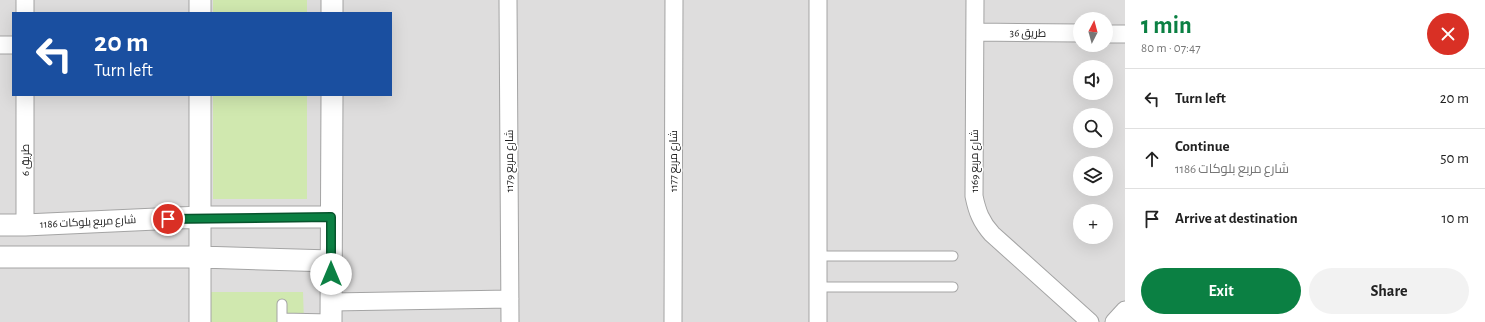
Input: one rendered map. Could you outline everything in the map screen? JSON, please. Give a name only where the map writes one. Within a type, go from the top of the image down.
[{"type":"street","points":[[25,0],[25,12]]},
{"type":"street","points":[[200,0],[200,12]]},
{"type":"street","points":[[332,0],[332,12]]},
{"type":"street","name":"شارع مربع 1179","points":[[508,0],[510,322]]},
{"type":"street","name":"شارع مربع 1177","points":[[673,322],[674,0]]},
{"type":"street","points":[[818,0],[818,322]]},
{"type":"street","name":"شارع مربع 1169","points":[[975,0],[974,196],[978,213],[992,234],[1090,322]]},
{"type":"street","name":"طريق 36","points":[[975,32],[1073,33]]},
{"type":"street","points":[[1113,34],[1125,34]]},
{"type":"street","points":[[0,44],[12,45]]},
{"type":"street","name":"طريق 6","points":[[25,96],[25,225]]},
{"type":"street","points":[[200,96],[200,322]]},
{"type":"street","points":[[332,96],[331,314],[510,299]]},
{"type":"street","name":"شارع مربع بلوكات 1186","points":[[0,225],[200,217],[331,217]]},
{"type":"street","points":[[0,257],[200,257],[331,260]]},
{"type":"street","points":[[1114,322],[1125,310]]},
{"type":"lane","points":[[818,256],[953,256]]},
{"type":"lane","points":[[818,286],[953,287]]},
{"type":"lane","points":[[282,304],[282,320],[331,314]]},
{"type":"shaded area","points":[[0,0],[1125,0],[1125,322],[0,322]]},
{"type":"green space","points":[[213,0],[307,0],[307,12],[213,12]]},
{"type":"green space","points":[[213,96],[307,96],[307,199],[213,199]]},
{"type":"green space","points":[[208,292],[303,292],[304,322],[207,322]]},
{"type":"route","points":[[168,219],[200,217],[331,217],[331,274]]}]
